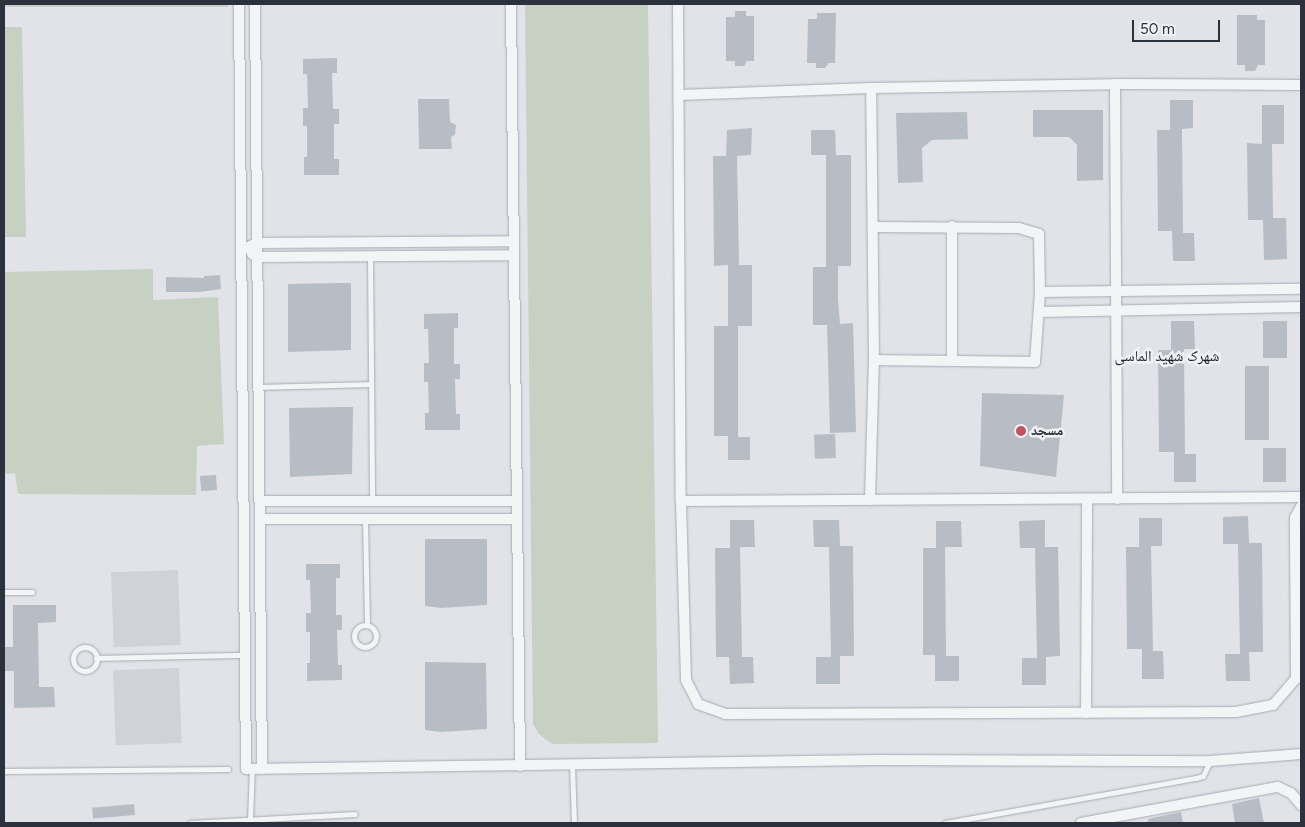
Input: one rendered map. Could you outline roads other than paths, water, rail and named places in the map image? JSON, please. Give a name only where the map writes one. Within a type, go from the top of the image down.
[{"type":"street","points":[[511,4],[520,766]]},
{"type":"street","points":[[678,4],[681,501],[686,680],[698,704],[725,714],[1236,712],[1274,705],[1296,679],[1295,518],[1301,506]]},
{"type":"street","points":[[239,8],[255,8],[260,520],[253,769],[245,655],[239,8]]},
{"type":"street","points":[[679,95],[872,88],[1115,84],[1301,85]]},
{"type":"street","points":[[1115,84],[1117,498]]},
{"type":"street","points":[[870,500],[874,360],[872,88]]},
{"type":"street","points":[[873,226],[1019,228],[1039,234],[1040,292],[1035,362],[874,360]]},
{"type":"street","points":[[952,226],[952,361]]},
{"type":"street","points":[[242,250],[257,243],[514,241]]},
{"type":"street","points":[[242,250],[257,257],[514,255]]},
{"type":"street","points":[[1040,292],[1301,289]]},
{"type":"street","points":[[1038,312],[1301,307]]},
{"type":"street","points":[[681,501],[1301,497]]},
{"type":"street","points":[[1086,713],[1087,499]]},
{"type":"street","points":[[260,501],[517,502]]},
{"type":"street","points":[[260,520],[517,519]]},
{"type":"street","points":[[253,769],[878,760],[1210,761],[1301,754]]},
{"type":"street","points":[[1082,823],[1278,787],[1291,793],[1301,805]]},
{"type":"lane","points":[[370,256],[372,501]]},
{"type":"lane","points":[[258,387],[371,384]]},
{"type":"lane","points":[[365,519],[367,625]]},
{"type":"lane","points":[[4,592],[32,592]]},
{"type":"lane","points":[[367,625],[374,629],[376,639],[369,647],[362,647],[356,642],[354,636],[357,629],[367,625]]},
{"type":"lane","points":[[83,647],[90,648],[96,658],[92,669],[84,671],[77,668],[73,661],[76,650],[83,647]]},
{"type":"lane","points":[[96,658],[245,655]]},
{"type":"lane","points":[[945,823],[1196,778],[1203,776],[1210,761]]},
{"type":"lane","points":[[572,765],[574,823]]},
{"type":"lane","points":[[4,772],[228,769]]},
{"type":"lane","points":[[250,820],[253,769]]},
{"type":"lane","points":[[190,823],[355,814]]},
{"type":"place","name":"مسجد","points":[[1021,431]]},
{"type":"district","name":"شهرک شهید الماسی","points":[[1167,357]]}]
